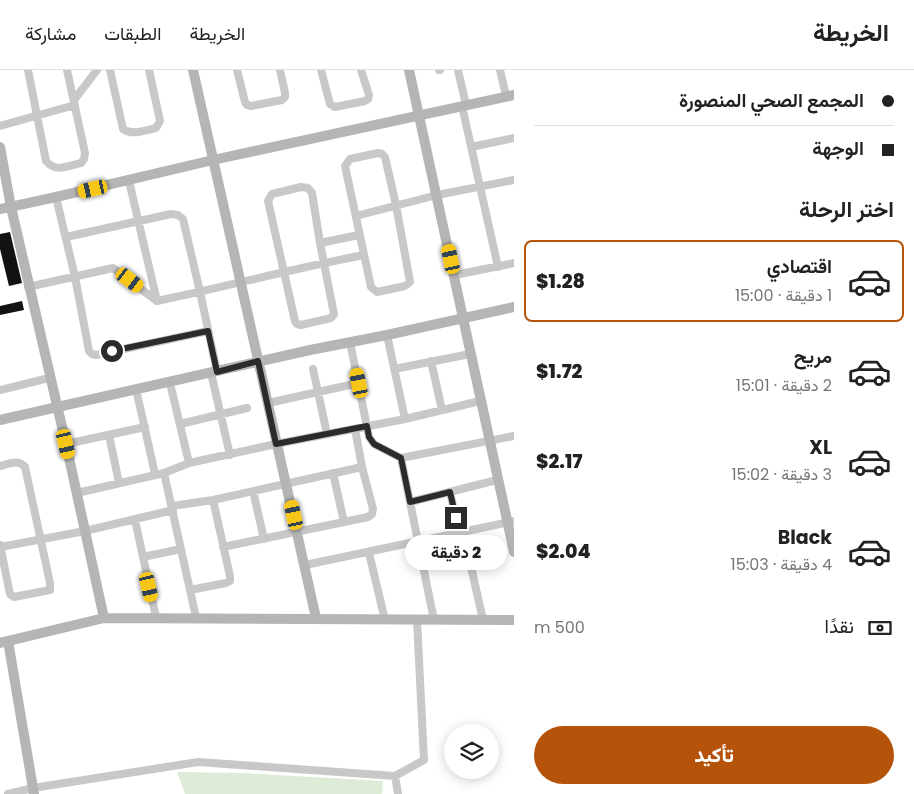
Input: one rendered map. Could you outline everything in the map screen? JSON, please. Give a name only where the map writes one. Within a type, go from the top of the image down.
[{"type":"street","points":[[28,70],[46,162],[51,167],[56,168],[81,163],[85,153],[67,70]]},
{"type":"street","points":[[0,126],[38,116],[74,103],[97,70]]},
{"type":"street","points":[[110,70],[123,129],[128,133],[156,128],[160,121],[149,70]]},
{"type":"street","points":[[193,70],[316,618]]},
{"type":"street","points":[[237,70],[244,102],[252,106],[282,100],[285,97],[280,70]]},
{"type":"street","points":[[321,70],[330,104],[336,107],[368,99],[361,70]]},
{"type":"street","points":[[409,70],[497,480],[510,522],[514,552]]},
{"type":"street","points":[[458,70],[471,147],[498,267]]},
{"type":"street","points":[[0,209],[56,198],[214,160],[510,96],[500,70]]},
{"type":"street","points":[[471,147],[514,138]]},
{"type":"street","points":[[0,147],[28,286],[77,492],[104,618]]},
{"type":"street","points":[[382,154],[385,157],[396,205],[410,282],[405,286],[377,292],[371,287],[359,235],[345,166],[350,159],[382,154]]},
{"type":"street","points":[[129,180],[157,301]]},
{"type":"street","points":[[356,216],[437,195],[514,180]]},
{"type":"street","points":[[301,187],[308,188],[312,193],[324,262],[334,314],[331,318],[297,324],[268,201],[272,194],[301,187]]},
{"type":"street","points":[[56,198],[75,277],[89,351],[92,354],[96,355],[208,331]]},
{"type":"street","points":[[66,237],[170,214],[178,215],[183,219],[208,331],[221,414],[230,455]]},
{"type":"street","points":[[320,243],[359,235]]},
{"type":"street","points":[[28,286],[113,268],[157,301],[241,283],[324,262],[364,255]]},
{"type":"street","points":[[454,275],[514,263]]},
{"type":"street","points":[[0,420],[170,383],[258,361],[514,307]]},
{"type":"street","points":[[387,335],[405,419]]},
{"type":"street","points":[[350,342],[369,437],[374,444],[401,458],[514,436]]},
{"type":"street","points":[[394,369],[470,354]]},
{"type":"street","points":[[432,362],[442,410]]},
{"type":"street","points":[[313,369],[328,434]]},
{"type":"street","points":[[0,390],[50,378]]},
{"type":"street","points":[[170,383],[189,463]]},
{"type":"street","points":[[268,403],[359,383]]},
{"type":"street","points":[[136,389],[155,474]]},
{"type":"street","points":[[77,492],[164,473],[189,463],[405,419],[480,400]]},
{"type":"street","points":[[180,424],[247,408]]},
{"type":"street","points":[[66,444],[145,427]]},
{"type":"street","points":[[223,547],[368,517],[372,514],[373,509],[354,429]]},
{"type":"street","points":[[110,435],[119,483]]},
{"type":"street","points":[[401,458],[434,620]]},
{"type":"street","points":[[0,466],[16,462],[22,463],[25,467],[40,539],[50,583],[50,590],[46,592],[14,597],[10,594],[0,546],[40,539],[135,520],[172,508],[362,467]]},
{"type":"street","points":[[164,473],[196,617]]},
{"type":"street","points":[[333,473],[344,522]]},
{"type":"street","points":[[410,502],[497,480]]},
{"type":"street","points":[[253,491],[264,539]]},
{"type":"street","points":[[450,492],[483,620]]},
{"type":"street","points":[[190,590],[230,581],[213,500]]},
{"type":"street","points":[[135,520],[156,617]]},
{"type":"street","points":[[305,565],[510,522]]},
{"type":"street","points":[[142,557],[181,549]]},
{"type":"street","points":[[369,552],[385,620]]},
{"type":"street","points":[[33,791],[4,642],[104,618],[514,620]]},
{"type":"street","points":[[8,794],[198,762],[395,776],[424,760],[417,620]]},
{"type":"street","points":[[395,776],[398,794]]},
{"type":"green space","points":[[177,772],[243,773],[383,781],[382,794],[185,794]]},
{"type":"building","points":[[10,232],[22,283],[9,286],[0,249],[0,234]]},
{"type":"building","points":[[22,301],[24,310],[0,315],[0,306]]},
{"type":"route","points":[[112,351],[208,331],[217,372],[258,361],[276,444],[367,426],[369,437],[374,444],[401,458],[410,502],[450,492],[456,518]]}]
